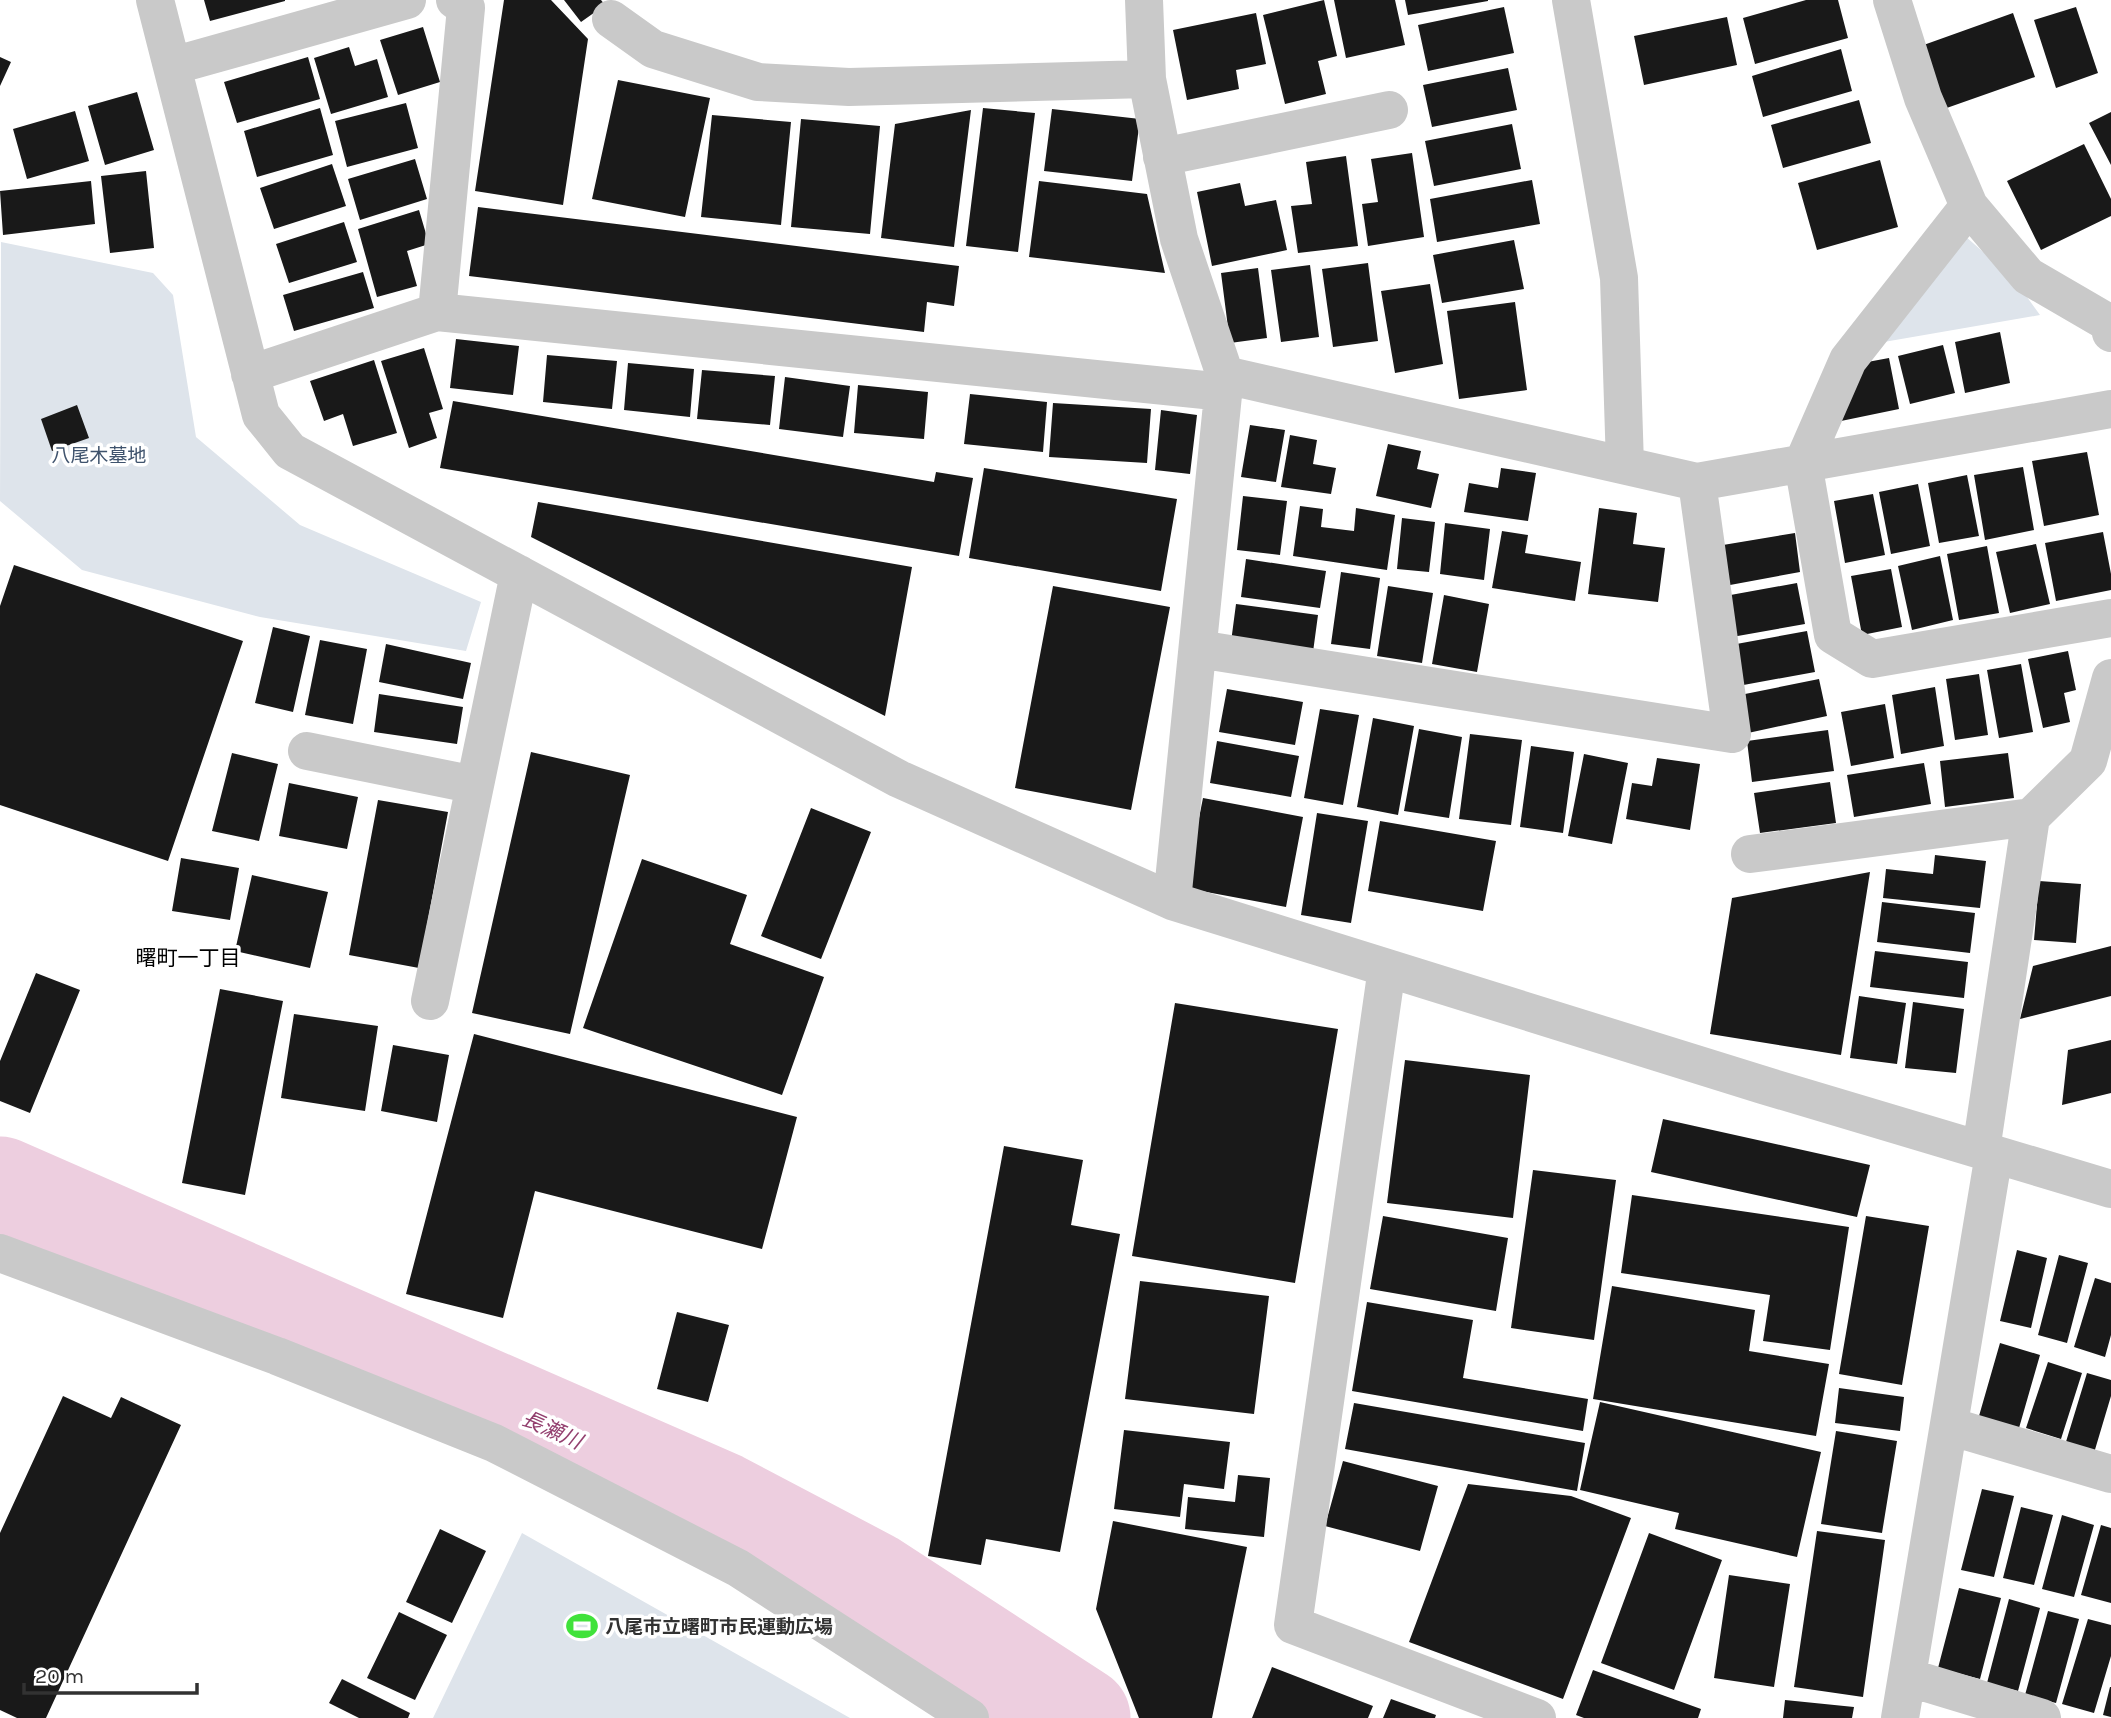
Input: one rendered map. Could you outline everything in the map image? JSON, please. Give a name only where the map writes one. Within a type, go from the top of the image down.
[{"type":"street","points":[[155,0],[261,415],[290,451],[899,779],[1172,901],[2111,1189]]},
{"type":"street","points":[[172,66],[407,0]]},
{"type":"street","points":[[437,312],[466,8],[455,0]]},
{"type":"street","points":[[1144,0],[1147,79],[1162,157],[1180,239],[1225,383],[1172,901]]},
{"type":"street","points":[[1571,0],[1619,278],[1625,465]]},
{"type":"street","points":[[1892,0],[1923,99],[1969,206],[2028,276],[2109,323],[2111,333]]},
{"type":"street","points":[[611,19],[653,48],[758,82],[849,87],[1147,79]]},
{"type":"street","points":[[1162,157],[1389,110]]},
{"type":"street","points":[[1969,206],[1848,360],[1803,463],[1833,635],[1872,659],[2111,618]]},
{"type":"street","points":[[250,374],[437,312],[1225,383],[1697,482],[2111,409]]},
{"type":"street","points":[[1198,649],[1732,734],[1697,482]]},
{"type":"street","points":[[430,1002],[519,574]]},
{"type":"street","points":[[1750,854],[2031,817],[2088,761],[2111,678]]},
{"type":"street","points":[[307,751],[475,785]]},
{"type":"street","points":[[1900,1718],[1948,1426],[1988,1152],[2031,817]]},
{"type":"street","points":[[1387,968],[1293,1625],[1537,1718]]},
{"type":"street","points":[[0,1253],[278,1356],[494,1443],[738,1569],[970,1718]]},
{"type":"street","points":[[1948,1426],[2111,1474]]},
{"type":"street","points":[[1907,1677],[2042,1718]]},
{"type":"green space","points":[[1965,236],[2014,279],[2040,315],[1878,343]]},
{"type":"green space","name":"八尾木墓地","points":[[1,242],[153,273],[173,295],[196,437],[300,525],[481,602],[466,651],[260,617],[82,570],[0,501]]},
{"type":"green space","name":"八尾市立曙町市民運動広場","points":[[522,1533],[850,1718],[433,1718]]},
{"type":"building","points":[[204,0],[285,0],[285,1],[210,21]]},
{"type":"building","points":[[504,0],[551,0],[588,39],[563,205],[475,191]]},
{"type":"building","points":[[564,0],[601,0],[605,5],[581,22]]},
{"type":"building","points":[[1324,0],[1337,56],[1318,61],[1326,94],[1285,104],[1263,15]]},
{"type":"building","points":[[1334,0],[1395,0],[1405,45],[1346,58]]},
{"type":"building","points":[[1405,0],[1488,0],[1488,1],[1408,15]]},
{"type":"building","points":[[1806,0],[1838,0],[1848,38],[1755,64],[1743,18]]},
{"type":"building","points":[[1504,7],[1514,53],[1428,71],[1418,25]]},
{"type":"building","points":[[2076,7],[2098,73],[2056,88],[2034,20]]},
{"type":"building","points":[[1256,13],[1266,64],[1236,70],[1239,89],[1187,100],[1173,30]]},
{"type":"building","points":[[2013,13],[2035,77],[1941,110],[1918,47]]},
{"type":"building","points":[[1727,17],[1737,65],[1644,85],[1634,36]]},
{"type":"building","points":[[423,27],[440,82],[398,95],[380,40]]},
{"type":"building","points":[[349,47],[355,66],[377,59],[388,97],[331,114],[314,58]]},
{"type":"building","points":[[1841,49],[1852,91],[1763,117],[1752,76]]},
{"type":"building","points":[[0,57],[11,62],[0,86]]},
{"type":"building","points":[[308,57],[320,99],[237,123],[224,82]]},
{"type":"building","points":[[1508,68],[1517,110],[1432,127],[1423,85]]},
{"type":"building","points":[[618,80],[710,98],[685,217],[592,199]]},
{"type":"building","points":[[137,92],[154,150],[105,165],[88,106]]},
{"type":"building","points":[[1859,100],[1871,143],[1783,168],[1771,125]]},
{"type":"building","points":[[406,103],[418,148],[347,167],[335,121]]},
{"type":"building","points":[[320,108],[333,155],[257,177],[244,131]]},
{"type":"building","points":[[983,108],[1035,113],[1018,252],[966,246]]},
{"type":"building","points":[[1052,109],[1140,119],[1132,181],[1044,171]]},
{"type":"building","points":[[971,110],[954,247],[881,238],[895,124]]},
{"type":"building","points":[[75,111],[89,161],[27,179],[13,129]]},
{"type":"building","points":[[2111,112],[2111,165],[2089,123]]},
{"type":"building","points":[[712,115],[791,122],[781,225],[701,217]]},
{"type":"building","points":[[801,119],[880,126],[870,234],[791,227]]},
{"type":"building","points":[[1512,124],[1521,169],[1434,186],[1425,141]]},
{"type":"building","points":[[2084,144],[2111,199],[2111,216],[2041,250],[2007,181]]},
{"type":"building","points":[[1412,153],[1424,237],[1368,246],[1362,204],[1378,202],[1371,159]]},
{"type":"building","points":[[1346,156],[1358,246],[1298,253],[1291,206],[1312,204],[1306,162]]},
{"type":"building","points":[[415,159],[427,199],[360,220],[348,179]]},
{"type":"building","points":[[1880,160],[1898,227],[1817,250],[1798,183]]},
{"type":"building","points":[[332,164],[346,206],[274,229],[260,188]]},
{"type":"building","points":[[146,171],[154,248],[110,253],[101,176]]},
{"type":"building","points":[[1532,180],[1540,224],[1437,242],[1430,199]]},
{"type":"building","points":[[91,181],[95,224],[3,235],[0,191]]},
{"type":"building","points":[[1039,181],[1147,194],[1165,273],[1029,257]]},
{"type":"building","points":[[1240,183],[1245,206],[1276,200],[1287,250],[1212,266],[1197,192]]},
{"type":"building","points":[[478,207],[959,266],[954,306],[927,302],[924,332],[469,276]]},
{"type":"building","points":[[419,210],[429,244],[407,251],[417,286],[377,297],[358,229]]},
{"type":"building","points":[[344,222],[357,262],[289,283],[276,244]]},
{"type":"building","points":[[1514,240],[1524,289],[1442,303],[1433,255]]},
{"type":"building","points":[[1368,263],[1378,341],[1333,347],[1322,269]]},
{"type":"building","points":[[1310,265],[1319,337],[1281,342],[1271,270]]},
{"type":"building","points":[[1258,268],[1267,338],[1230,343],[1221,273]]},
{"type":"building","points":[[363,272],[374,308],[294,331],[283,295]]},
{"type":"building","points":[[1430,284],[1443,364],[1395,373],[1381,291]]},
{"type":"building","points":[[1515,302],[1527,390],[1459,399],[1447,311]]},
{"type":"building","points":[[2000,332],[2010,383],[1965,393],[1955,342]]},
{"type":"building","points":[[456,339],[519,346],[513,395],[450,388]]},
{"type":"building","points":[[1943,345],[1955,393],[1910,404],[1898,356]]},
{"type":"building","points":[[424,348],[443,409],[429,413],[437,438],[409,448],[381,361]]},
{"type":"building","points":[[547,355],[617,361],[612,409],[543,402]]},
{"type":"building","points":[[1889,358],[1899,409],[1841,421],[1862,363]]},
{"type":"building","points":[[374,360],[397,433],[353,446],[343,414],[324,421],[310,381]]},
{"type":"building","points":[[628,363],[694,369],[690,417],[624,410]]},
{"type":"building","points":[[702,370],[775,376],[770,425],[697,419]]},
{"type":"building","points":[[785,377],[850,386],[843,437],[779,429]]},
{"type":"building","points":[[858,385],[928,392],[924,439],[854,433]]},
{"type":"building","points":[[970,394],[1047,402],[1043,452],[964,444]]},
{"type":"building","points":[[453,401],[934,482],[936,472],[973,478],[959,556],[440,468]]},
{"type":"building","points":[[1053,403],[1151,409],[1147,463],[1049,457]]},
{"type":"building","points":[[77,405],[89,438],[52,451],[41,419]]},
{"type":"building","points":[[1161,410],[1197,415],[1190,474],[1155,470]]},
{"type":"building","points":[[1250,425],[1285,430],[1276,482],[1241,477]]},
{"type":"building","points":[[1290,435],[1317,440],[1313,464],[1336,468],[1331,494],[1281,487]]},
{"type":"building","points":[[1388,444],[1421,451],[1417,469],[1439,474],[1431,508],[1376,496]]},
{"type":"building","points":[[2087,452],[2099,515],[2044,526],[2032,461]]},
{"type":"building","points":[[2023,467],[2034,530],[1985,540],[1974,475]]},
{"type":"building","points":[[984,468],[1177,499],[1161,591],[969,558]]},
{"type":"building","points":[[1501,468],[1536,473],[1528,521],[1464,512],[1469,483],[1498,488]]},
{"type":"building","points":[[1967,475],[1979,536],[1939,543],[1928,483]]},
{"type":"building","points":[[1918,484],[1930,546],[1891,554],[1879,492]]},
{"type":"building","points":[[1873,494],[1885,555],[1845,563],[1834,501]]},
{"type":"building","points":[[1243,496],[1287,501],[1280,555],[1237,550]]},
{"type":"building","points":[[538,502],[912,567],[885,716],[531,537]]},
{"type":"building","points":[[1300,506],[1323,509],[1321,527],[1354,531],[1356,508],[1395,515],[1387,570],[1293,556]]},
{"type":"building","points":[[1599,508],[1637,513],[1633,544],[1665,548],[1658,602],[1588,594]]},
{"type":"building","points":[[1402,518],[1435,522],[1429,572],[1397,569]]},
{"type":"building","points":[[1445,523],[1490,529],[1484,580],[1440,574]]},
{"type":"building","points":[[1502,531],[1528,535],[1525,553],[1581,562],[1575,601],[1492,588]]},
{"type":"building","points":[[2103,532],[2111,574],[2111,590],[2056,601],[2045,543]]},
{"type":"building","points":[[1795,533],[1800,572],[1730,585],[1723,545]]},
{"type":"building","points":[[2036,544],[2050,604],[2010,613],[1996,552]]},
{"type":"building","points":[[1987,546],[1999,613],[1959,620],[1947,554]]},
{"type":"building","points":[[1940,556],[1953,620],[1912,630],[1898,566]]},
{"type":"building","points":[[1246,559],[1326,571],[1320,608],[1241,597]]},
{"type":"building","points":[[14,565],[243,641],[168,861],[0,805],[0,606]]},
{"type":"building","points":[[1891,569],[1902,627],[1862,635],[1851,576]]},
{"type":"building","points":[[1341,572],[1380,578],[1370,649],[1331,644]]},
{"type":"building","points":[[1797,583],[1805,624],[1732,637],[1725,596]]},
{"type":"building","points":[[1053,586],[1170,607],[1131,810],[1015,788]]},
{"type":"building","points":[[1388,586],[1433,593],[1422,663],[1377,656]]},
{"type":"building","points":[[1444,595],[1489,604],[1477,672],[1432,664]]},
{"type":"building","points":[[1236,604],[1318,615],[1313,652],[1231,642]]},
{"type":"building","points":[[273,627],[310,636],[293,712],[255,703]]},
{"type":"building","points":[[1807,631],[1815,672],[1738,686],[1731,645]]},
{"type":"building","points":[[320,640],[367,649],[353,724],[305,715]]},
{"type":"building","points":[[386,644],[471,663],[463,699],[379,682]]},
{"type":"building","points":[[2068,651],[2076,690],[2064,693],[2070,722],[2043,728],[2028,659]]},
{"type":"building","points":[[2021,664],[2033,732],[1999,738],[1987,670]]},
{"type":"building","points":[[1979,674],[1988,735],[1955,740],[1946,679]]},
{"type":"building","points":[[1819,679],[1827,716],[1748,733],[1740,695]]},
{"type":"building","points":[[1935,687],[1944,746],[1901,754],[1892,695]]},
{"type":"building","points":[[1227,689],[1303,702],[1295,745],[1219,732]]},
{"type":"building","points":[[379,694],[463,707],[457,744],[374,732]]},
{"type":"building","points":[[1885,704],[1894,758],[1851,766],[1841,712]]},
{"type":"building","points":[[1320,709],[1359,715],[1343,805],[1304,798]]},
{"type":"building","points":[[1373,718],[1414,726],[1398,815],[1357,807]]},
{"type":"building","points":[[1419,729],[1462,737],[1449,818],[1404,811]]},
{"type":"building","points":[[1828,730],[1834,771],[1752,782],[1747,741]]},
{"type":"building","points":[[1470,734],[1522,740],[1511,825],[1459,819]]},
{"type":"building","points":[[1217,741],[1299,756],[1291,797],[1210,783]]},
{"type":"building","points":[[1531,746],[1574,752],[1563,833],[1520,827]]},
{"type":"building","points":[[531,752],[630,775],[570,1034],[472,1013]]},
{"type":"building","points":[[232,753],[278,764],[259,841],[212,831]]},
{"type":"building","points":[[2008,753],[2014,798],[1945,807],[1940,761]]},
{"type":"building","points":[[1584,754],[1628,763],[1612,844],[1568,836]]},
{"type":"building","points":[[1657,758],[1700,764],[1690,830],[1626,819],[1632,783],[1652,786]]},
{"type":"building","points":[[1924,763],[1931,804],[1854,817],[1847,775]]},
{"type":"building","points":[[1830,782],[1836,823],[1760,833],[1754,793]]},
{"type":"building","points":[[289,783],[358,797],[347,849],[279,836]]},
{"type":"building","points":[[1203,798],[1303,817],[1286,907],[1185,888]]},
{"type":"building","points":[[378,800],[448,812],[419,968],[349,955]]},
{"type":"building","points":[[811,808],[871,832],[821,959],[761,936]]},
{"type":"building","points":[[1317,813],[1368,821],[1351,923],[1301,915]]},
{"type":"building","points":[[1380,821],[1496,841],[1483,911],[1368,891]]},
{"type":"building","points":[[1935,855],[1986,861],[1980,908],[1883,898],[1886,869],[1933,874]]},
{"type":"building","points":[[181,858],[239,868],[230,920],[172,911]]},
{"type":"building","points":[[642,859],[747,895],[730,944],[824,977],[782,1095],[583,1028]]},
{"type":"building","points":[[1870,872],[1841,1055],[1710,1034],[1732,898]]},
{"type":"building","points":[[252,875],[328,892],[310,968],[235,951]]},
{"type":"building","points":[[2039,881],[2081,884],[2076,943],[2034,940]]},
{"type":"building","points":[[1882,902],[1975,913],[1970,953],[1877,942]]},
{"type":"building","points":[[2111,946],[2111,996],[2020,1019],[2033,966]]},
{"type":"building","points":[[1875,951],[1968,962],[1964,998],[1870,987]]},
{"type":"building","points":[[36,973],[80,990],[30,1113],[0,1101],[0,1061]]},
{"type":"building","points":[[220,989],[283,1001],[245,1195],[182,1183]]},
{"type":"building","points":[[1859,996],[1906,1003],[1897,1064],[1850,1058]]},
{"type":"building","points":[[1913,1002],[1964,1009],[1956,1073],[1905,1068]]},
{"type":"building","points":[[1175,1003],[1338,1029],[1295,1283],[1132,1256]]},
{"type":"building","points":[[294,1014],[378,1026],[365,1111],[281,1098]]},
{"type":"building","points":[[474,1034],[797,1117],[762,1249],[535,1191],[503,1318],[406,1294]]},
{"type":"building","points":[[2111,1040],[2111,1093],[2062,1105],[2068,1050]]},
{"type":"building","points":[[393,1045],[449,1055],[437,1122],[381,1111]]},
{"type":"building","points":[[1405,1060],[1530,1075],[1513,1218],[1387,1203]]},
{"type":"building","points":[[1663,1119],[1870,1165],[1857,1217],[1651,1172]]},
{"type":"building","points":[[1004,1146],[1083,1160],[1071,1225],[1120,1234],[1060,1552],[986,1539],[981,1565],[928,1556]]},
{"type":"building","points":[[1533,1170],[1616,1180],[1594,1340],[1511,1328]]},
{"type":"building","points":[[1632,1195],[1849,1227],[1830,1350],[1763,1341],[1770,1295],[1621,1273]]},
{"type":"building","points":[[1383,1216],[1508,1238],[1496,1311],[1370,1289]]},
{"type":"building","points":[[1866,1216],[1929,1226],[1902,1385],[1839,1374]]},
{"type":"building","points":[[2017,1250],[2047,1258],[2031,1328],[2000,1321]]},
{"type":"building","points":[[2059,1255],[2088,1263],[2067,1343],[2038,1335]]},
{"type":"building","points":[[2095,1278],[2111,1283],[2111,1335],[2105,1357],[2074,1347]]},
{"type":"building","points":[[1140,1281],[1269,1296],[1254,1414],[1125,1399]]},
{"type":"building","points":[[1612,1286],[1755,1310],[1749,1351],[1829,1364],[1816,1436],[1593,1399]]},
{"type":"building","points":[[1367,1302],[1473,1320],[1463,1378],[1588,1399],[1583,1431],[1352,1391]]},
{"type":"building","points":[[677,1312],[729,1325],[708,1402],[657,1389]]},
{"type":"building","points":[[2000,1343],[2040,1355],[2019,1428],[1979,1416]]},
{"type":"building","points":[[2048,1362],[2082,1373],[2061,1439],[2026,1428]]},
{"type":"building","points":[[2087,1373],[2111,1380],[2111,1396],[2094,1453],[2065,1445]]},
{"type":"building","points":[[1839,1388],[1904,1397],[1900,1431],[1835,1423]]},
{"type":"building","points":[[63,1396],[111,1418],[121,1397],[181,1425],[46,1718],[17,1718],[0,1710],[0,1533]]},
{"type":"building","points":[[1600,1402],[1821,1452],[1797,1557],[1675,1529],[1679,1513],[1580,1490]]},
{"type":"building","points":[[1354,1403],[1585,1443],[1577,1491],[1345,1449]]},
{"type":"building","points":[[1124,1430],[1230,1442],[1224,1489],[1184,1484],[1180,1517],[1114,1509]]},
{"type":"building","points":[[1836,1431],[1897,1441],[1882,1533],[1821,1524]]},
{"type":"building","points":[[1343,1461],[1438,1486],[1420,1551],[1325,1526]]},
{"type":"building","points":[[1238,1475],[1270,1478],[1264,1537],[1185,1529],[1188,1497],[1235,1502]]},
{"type":"building","points":[[1468,1484],[1571,1496],[1631,1518],[1563,1699],[1409,1642]]},
{"type":"building","points":[[1982,1489],[2014,1496],[1994,1577],[1961,1570]]},
{"type":"building","points":[[2021,1507],[2053,1515],[2034,1585],[2003,1578]]},
{"type":"building","points":[[2062,1515],[2094,1525],[2074,1597],[2042,1589]]},
{"type":"building","points":[[1113,1521],[1247,1547],[1212,1718],[1139,1718],[1096,1609]]},
{"type":"building","points":[[2101,1525],[2111,1528],[2111,1603],[2081,1595]]},
{"type":"building","points":[[440,1529],[486,1551],[452,1623],[406,1602]]},
{"type":"building","points":[[1817,1531],[1885,1540],[1863,1697],[1794,1687]]},
{"type":"building","points":[[1649,1533],[1722,1560],[1674,1690],[1601,1663]]},
{"type":"building","points":[[1729,1575],[1790,1584],[1774,1687],[1714,1678]]},
{"type":"building","points":[[1959,1588],[2001,1598],[1980,1679],[1938,1668]]},
{"type":"building","points":[[2009,1599],[2040,1608],[2018,1691],[1987,1683]]},
{"type":"building","points":[[2048,1611],[2079,1619],[2056,1703],[2025,1695]]},
{"type":"building","points":[[399,1612],[447,1635],[415,1700],[367,1678]]},
{"type":"building","points":[[2088,1619],[2111,1625],[2111,1656],[2094,1713],[2062,1704]]},
{"type":"building","points":[[1272,1667],[1373,1706],[1368,1718],[1252,1718]]},
{"type":"building","points":[[1593,1670],[1701,1709],[1698,1718],[1584,1718],[1576,1715]]},
{"type":"building","points":[[342,1679],[410,1713],[408,1718],[359,1718],[329,1703]]},
{"type":"building","points":[[2111,1687],[2111,1717],[2103,1715]]},
{"type":"building","points":[[1391,1699],[1436,1715],[1435,1718],[1383,1718]]},
{"type":"building","points":[[1785,1700],[1854,1707],[1852,1718],[1783,1718]]},
{"type":"waterway","name":"長瀬川","points":[[0,1188],[720,1503],[870,1582],[1079,1718]]},
{"type":"place","name":"八尾市立曙町市民運動広場","points":[[582,1626]]},
{"type":"district","name":"曙町一丁目","points":[[188,958]]}]
